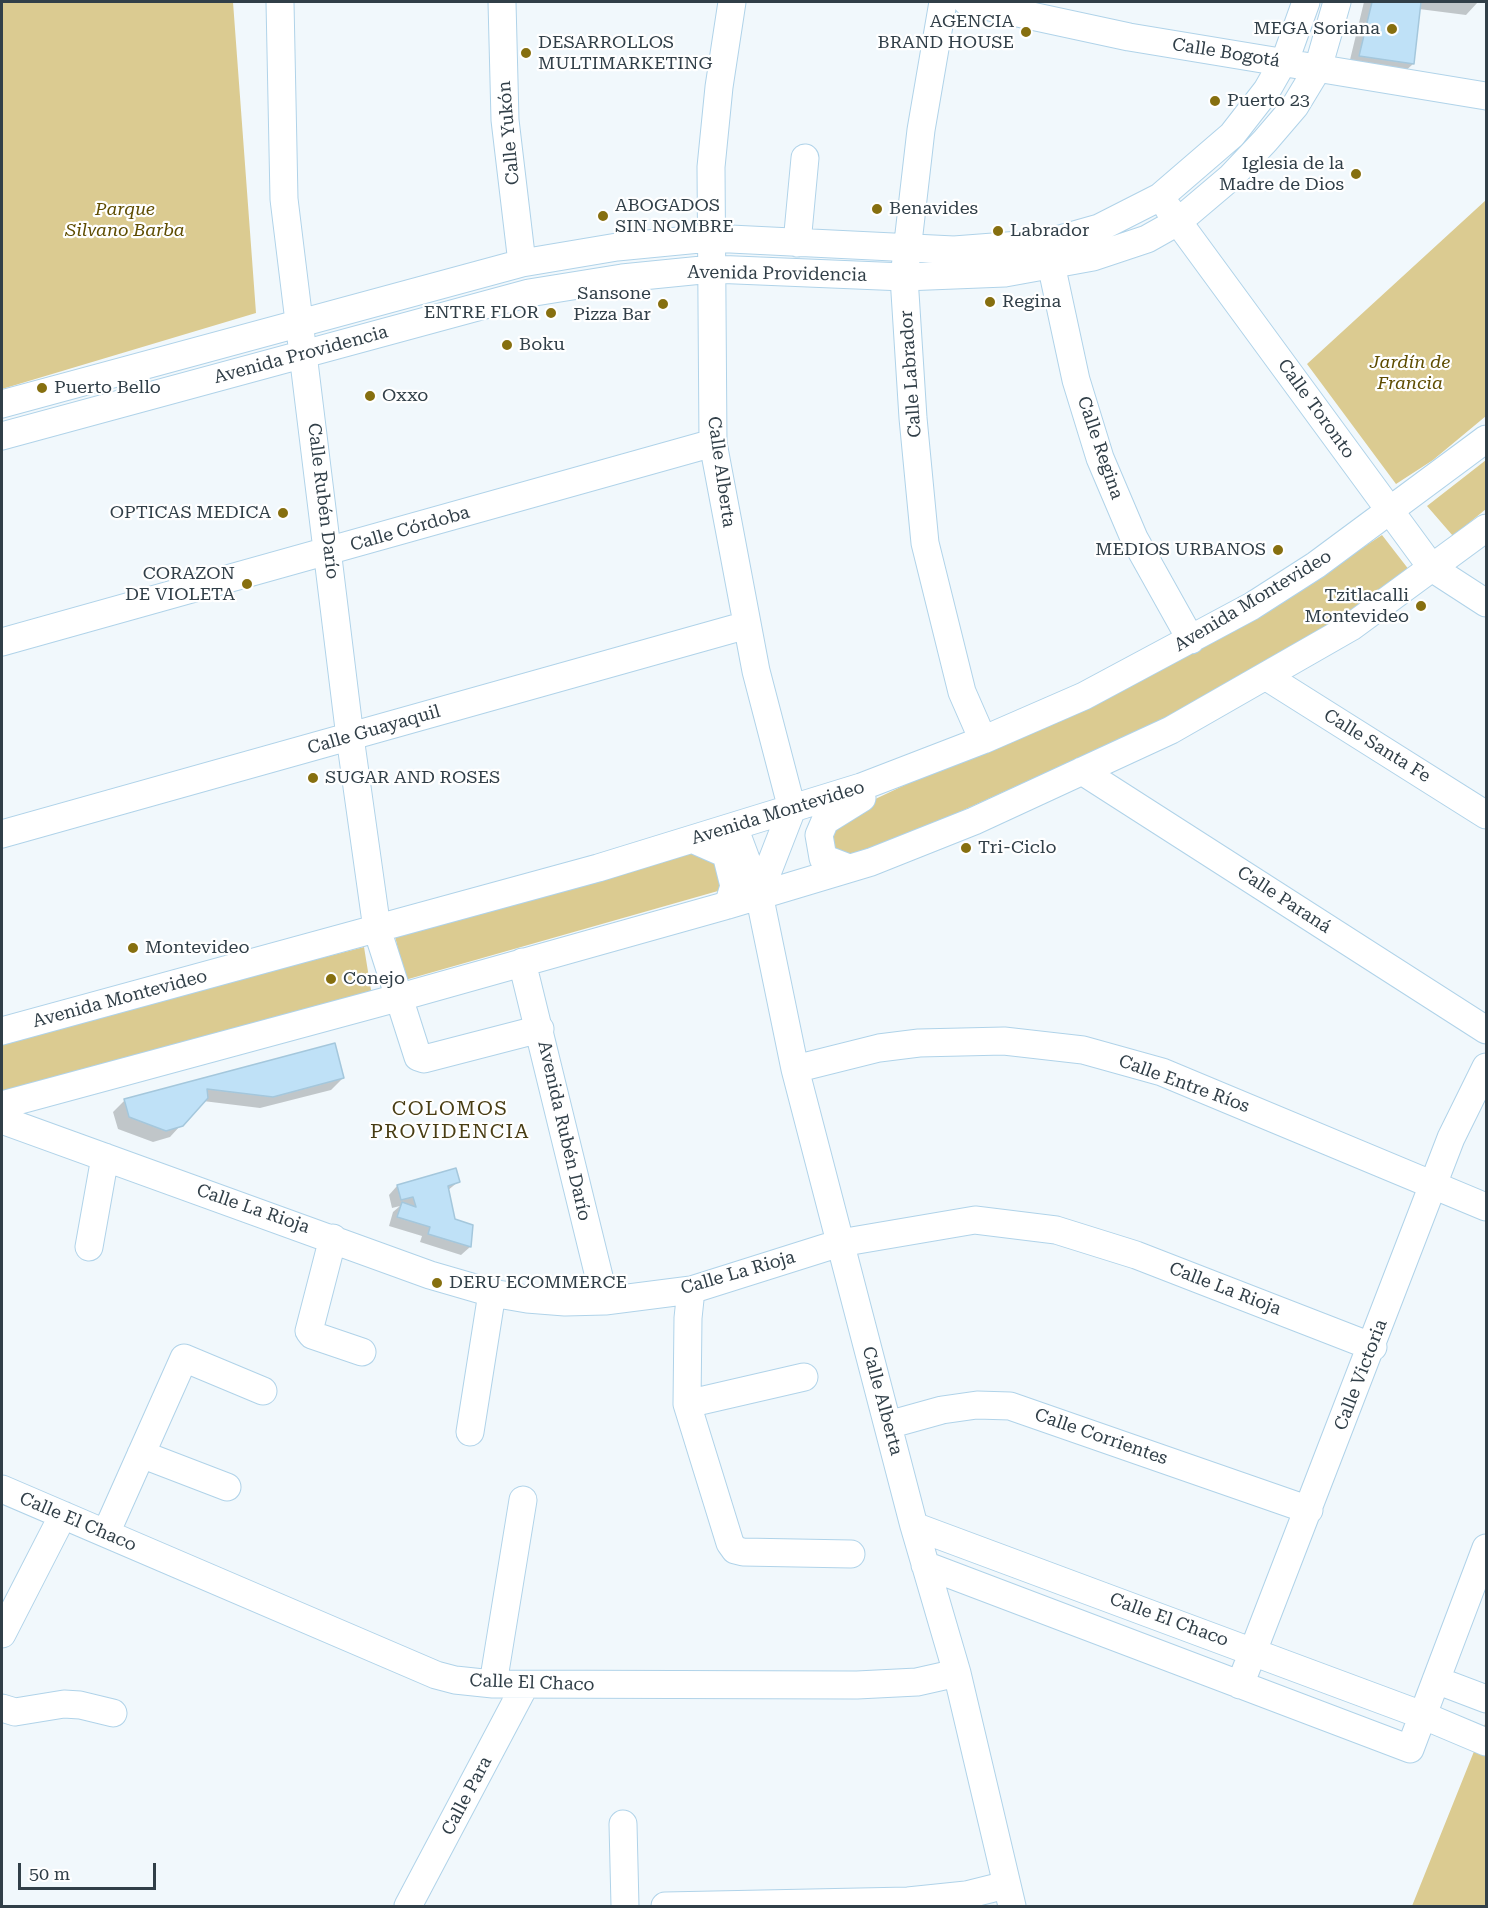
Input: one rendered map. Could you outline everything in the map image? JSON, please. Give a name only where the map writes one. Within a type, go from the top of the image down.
[{"type":"street","name":"Calle Rubén Darío","points":[[280,2],[284,199],[330,552],[350,737],[377,929],[397,998],[418,1057],[424,1059],[540,1029]]},
{"type":"street","name":"Calle Yukón","points":[[502,2],[505,120],[522,263]]},
{"type":"street","name":"Calle Alberta","points":[[732,2],[719,87],[711,167],[713,443],[747,625],[792,810]]},
{"type":"street","name":"Calle Labrador","points":[[943,2],[921,130],[904,277],[913,418],[926,543],[962,692],[982,740]]},
{"type":"street","name":"Calle Bogotá","points":[[967,2],[1129,37],[1486,96]]},
{"type":"street","name":"Avenida Providencia","points":[[2,436],[529,293],[622,278],[712,269],[904,277],[1005,273],[1049,255],[1160,197],[1232,135],[1267,90],[1283,63],[1306,2]]},
{"type":"street","name":"Avenida Providencia","points":[[2,404],[522,263],[617,247],[710,238],[906,249],[986,249],[1093,257],[1147,239],[1179,221],[1231,177],[1295,106],[1318,68],[1337,2]]},
{"type":"street","points":[[797,243],[805,158]]},
{"type":"street","name":"Calle Toronto","points":[[1160,197],[1432,568],[1486,603]]},
{"type":"street","name":"Calle Regina","points":[[1049,255],[1076,380],[1100,458],[1134,538],[1191,640]]},
{"type":"street","name":"Avenida Montevideo","points":[[2,1031],[694,840],[889,777],[982,740],[1084,696],[1191,640],[1316,565],[1447,471],[1486,439]]},
{"type":"street","name":"Calle Córdoba","points":[[2,642],[713,443]]},
{"type":"street","points":[[2,1105],[728,905],[849,868],[974,821],[1171,730],[1267,677],[1351,627],[1486,528]]},
{"type":"street","name":"Calle Guayaquil","points":[[2,834],[747,625]]},
{"type":"street","name":"Calle Santa Fe","points":[[1267,677],[1486,815]]},
{"type":"street","name":"Calle Paraná","points":[[1082,771],[1486,1030]]},
{"type":"street","points":[[849,868],[823,858],[820,831],[825,820],[889,777]]},
{"type":"street","points":[[759,894],[792,810]]},
{"type":"street","name":"Calle Alberta","points":[[734,827],[759,894],[795,1069],[914,1526],[957,1673],[1009,1896]]},
{"type":"street","points":[[694,840],[721,851],[728,858],[734,886],[728,905]]},
{"type":"street","name":"Avenida Rubén Darío","points":[[522,962],[605,1300]]},
{"type":"street","name":"Calle Entre Ríos","points":[[795,1069],[868,1050],[920,1043],[1004,1041],[1083,1050],[1162,1072],[1486,1207]]},
{"type":"street","name":"Calle Victoria","points":[[1240,1685],[1373,1347],[1433,1185],[1466,1106],[1486,1067]]},
{"type":"street","name":"Calle La Rioja","points":[[2,1120],[430,1275],[492,1293],[565,1302],[605,1300],[691,1290],[840,1243],[975,1220],[1056,1230],[1136,1255],[1373,1347]]},
{"type":"street","points":[[89,1247],[105,1157]]},
{"type":"street","points":[[333,1238],[309,1331],[312,1335],[362,1352]]},
{"type":"street","points":[[691,1290],[688,1318],[687,1404],[730,1543],[735,1550],[851,1554]]},
{"type":"street","points":[[470,1431],[492,1293]]},
{"type":"street","points":[[106,1533],[184,1358],[263,1391]]},
{"type":"street","points":[[687,1404],[804,1377]]},
{"type":"street","name":"Calle Corrientes","points":[[888,1425],[942,1410],[977,1405],[1010,1406],[1309,1510]]},
{"type":"street","points":[[141,1454],[227,1486]]},
{"type":"street","name":"Calle El Chaco","points":[[2,1489],[435,1675],[493,1684],[525,1685],[857,1685],[917,1682],[957,1673]]},
{"type":"street","points":[[493,1684],[523,1500]]},
{"type":"street","points":[[2,1634],[63,1515]]},
{"type":"street","name":"Calle El Chaco","points":[[914,1526],[1422,1715],[1486,1742]]},
{"type":"street","points":[[1422,1715],[1486,1548]]},
{"type":"street","name":"Calle El Chaco","points":[[925,1565],[1410,1749],[1422,1715]]},
{"type":"street","points":[[1436,1680],[1486,1699]]},
{"type":"street","name":"Calle Para","points":[[408,1906],[525,1685]]},
{"type":"street","points":[[2,1708],[15,1712],[64,1704],[80,1705],[113,1713]]},
{"type":"street","points":[[623,1824],[625,1906]]},
{"type":"street","points":[[665,1906],[908,1901],[966,1895],[1009,1896]]},
{"type":"green space","name":"Parque Silvano Barba","points":[[2,2],[233,2],[256,313],[2,389]]},
{"type":"green space","name":"Jardín de Francia","points":[[1486,200],[1486,416],[1433,460],[1396,484],[1307,364]]},
{"type":"green space","points":[[1486,460],[1486,509],[1453,536],[1427,506]]},
{"type":"green space","points":[[1382,535],[1413,575],[1197,704],[946,818],[877,847],[830,860],[827,822],[1256,618]]},
{"type":"green space","points":[[704,850],[718,855],[732,887],[405,980],[395,936]]},
{"type":"green space","points":[[364,947],[372,996],[2,1095],[2,1041]]},
{"type":"green space","points":[[1485,1724],[1486,1906],[1412,1906]]},
{"type":"building","name":"MEGA Soriana","points":[[1372,2],[1421,2],[1414,64],[1359,56]]},
{"type":"building","points":[[335,1043],[344,1078],[273,1097],[207,1089],[208,1098],[183,1126],[166,1131],[129,1117],[124,1099]]},
{"type":"building","points":[[456,1168],[460,1182],[448,1186],[455,1219],[473,1225],[471,1247],[428,1234],[430,1227],[397,1217],[402,1202],[416,1207],[413,1197],[401,1200],[397,1185]]},
{"type":"place","name":"MEGA Soriana","points":[[1392,29]]},
{"type":"place","name":"AGENCIA BRAND HOUSE","points":[[1026,32]]},
{"type":"place","name":"DESARROLLOS MULTIMARKETING","points":[[526,53]]},
{"type":"place","name":"Puerto 23","points":[[1215,101]]},
{"type":"place","name":"Iglesia de la Madre de Dios","points":[[1356,174]]},
{"type":"place","name":"Benavides","points":[[877,209]]},
{"type":"place","name":"ABOGADOS SIN NOMBRE","points":[[603,216]]},
{"type":"place","name":"Labrador","points":[[998,231]]},
{"type":"place","name":"Regina","points":[[990,302]]},
{"type":"place","name":"Sansone Pizza Bar","points":[[663,304]]},
{"type":"place","name":"ENTRE FLOR","points":[[551,313]]},
{"type":"place","name":"Boku","points":[[507,345]]},
{"type":"place","name":"Puerto Bello","points":[[42,388]]},
{"type":"place","name":"Oxxo","points":[[370,396]]},
{"type":"place","name":"OPTICAS MEDICA","points":[[283,513]]},
{"type":"place","name":"MEDIOS URBANOS","points":[[1278,550]]},
{"type":"place","name":"CORAZON DE VIOLETA","points":[[247,584]]},
{"type":"place","name":"Tzitlacalli Montevideo","points":[[1421,606]]},
{"type":"place","name":"SUGAR AND ROSES","points":[[313,778]]},
{"type":"place","name":"Tri-Ciclo","points":[[966,848]]},
{"type":"place","name":"Montevideo","points":[[133,948]]},
{"type":"place","name":"Conejo","points":[[331,979]]},
{"type":"place","name":"DERU ECOMMERCE","points":[[437,1283]]},
{"type":"district","name":"COLOMOS PROVIDENCIA","points":[[450,1120]]}]
